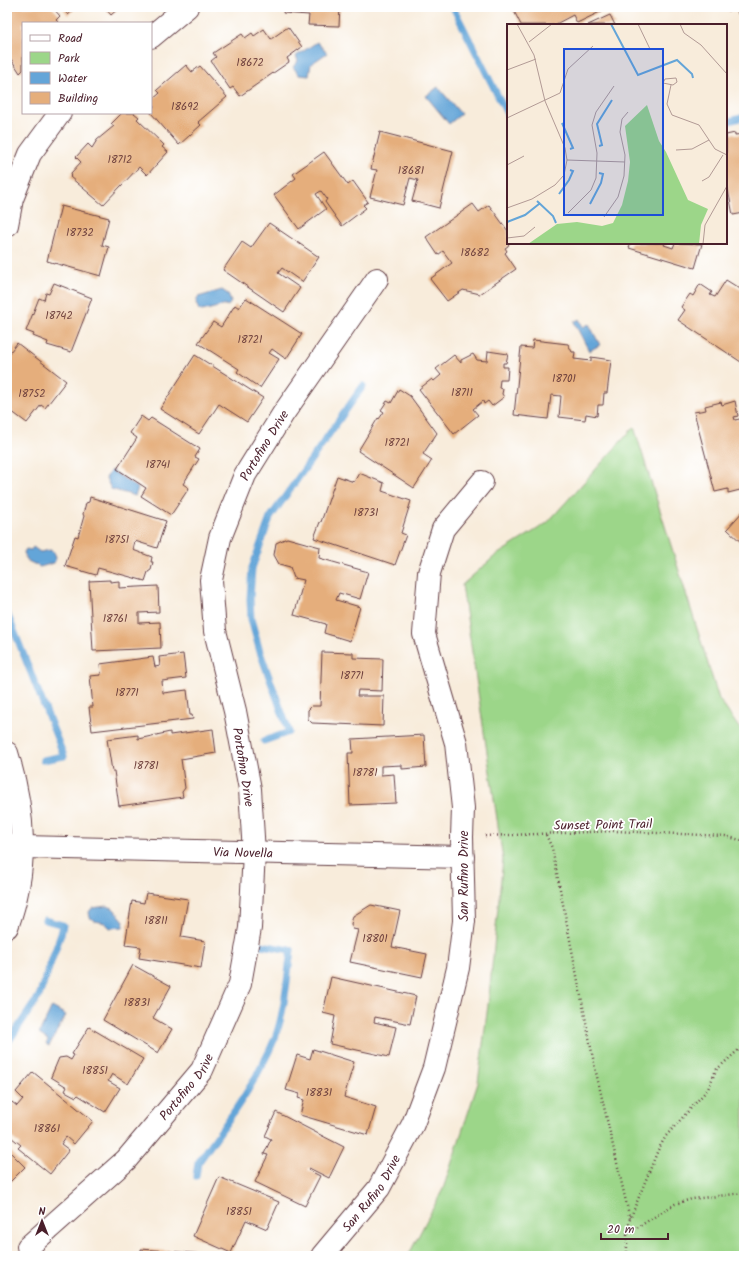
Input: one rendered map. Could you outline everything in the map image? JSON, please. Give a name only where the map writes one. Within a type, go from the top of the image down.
[{"type":"street","points":[[152,36],[186,7]]},
{"type":"street","points":[[7,224],[12,199],[30,154],[59,114]]},
{"type":"street","name":"Portofino Drive","points":[[28,1247],[126,1160],[202,1070],[240,984],[250,928],[254,853],[250,789],[235,711],[215,631],[211,580],[220,538],[245,475],[284,414],[378,279]]},
{"type":"street","name":"San Rufino Drive","points":[[322,1256],[379,1188],[413,1124],[434,1068],[458,968],[464,921],[462,847],[463,808],[456,743],[424,634],[429,573],[443,529],[482,482]]},
{"type":"street","points":[[7,753],[15,780],[20,811],[23,847],[20,881],[7,927]]},
{"type":"street","name":"Via Novella","points":[[23,847],[254,853],[462,847]]},
{"type":"path","name":"Sunset Point Trail","points":[[462,847],[546,835],[615,831],[725,836],[744,841]]},
{"type":"path","points":[[546,835],[552,848],[595,1068],[630,1219]]},
{"type":"path","points":[[627,1256],[627,1234],[630,1219],[658,1150],[666,1136],[708,1088],[716,1070],[744,1045]]},
{"type":"path","points":[[627,1234],[675,1204],[692,1199],[744,1193]]},
{"type":"green space","points":[[634,427],[719,699],[744,735],[744,1256],[408,1256],[443,1189],[478,1083],[488,1005],[503,859],[462,585],[495,556],[547,523]]},
{"type":"water","points":[[317,42],[327,53],[311,64],[309,76],[299,75],[293,67],[298,61],[296,56]]},
{"type":"water","points":[[438,87],[461,114],[449,124],[426,96]]},
{"type":"water","points":[[222,290],[228,294],[231,302],[228,306],[226,305],[202,311],[199,310],[196,303],[198,297]]},
{"type":"water","points":[[579,319],[583,327],[589,324],[600,345],[589,351],[574,322]]},
{"type":"water","points":[[111,470],[138,488],[135,496],[111,489],[106,478]]},
{"type":"water","points":[[33,547],[40,552],[50,550],[54,552],[56,558],[54,563],[40,567],[26,560],[24,552],[26,549],[31,550]]},
{"type":"water","points":[[107,906],[113,908],[124,921],[123,927],[110,928],[105,923],[95,921],[90,918],[89,912],[92,908]]},
{"type":"water","points":[[52,1007],[66,1015],[49,1046],[46,1044],[48,1040],[39,1034]]},
{"type":"building","points":[[13,7],[52,7],[60,16],[56,20],[58,22],[22,22],[22,71],[20,73],[11,59],[7,60],[7,12]]},
{"type":"building","points":[[62,7],[77,7],[68,15]]},
{"type":"building","points":[[104,7],[120,7],[111,15]]},
{"type":"building","points":[[284,7],[340,7],[339,26],[308,25],[309,15],[283,13]]},
{"type":"building","points":[[512,7],[600,7],[602,11],[577,23],[573,15],[556,24],[520,24]]},
{"type":"building","points":[[727,7],[744,7],[744,21],[741,22],[736,8],[728,11]]},
{"type":"building","points":[[610,15],[614,24],[590,24]]},
{"type":"building","points":[[288,27],[302,47],[287,58],[289,62],[240,96],[233,87],[230,89],[211,61],[216,57],[213,53],[242,34],[245,38],[252,33],[254,36],[264,29],[271,39]]},
{"type":"building","points":[[186,65],[192,72],[200,66],[227,97],[198,122],[201,125],[179,145],[152,114],[152,109],[154,107],[152,100],[160,93],[157,90]]},
{"type":"building","points":[[121,114],[135,114],[139,117],[137,119],[164,145],[162,147],[168,152],[147,175],[139,167],[103,205],[70,177],[72,175],[71,173],[81,162],[76,157],[88,144],[92,148],[97,140],[114,126],[111,124]]},
{"type":"building","points":[[380,132],[453,151],[439,208],[412,201],[418,180],[410,178],[403,205],[370,197],[377,170],[371,169]]},
{"type":"building","points":[[735,133],[735,135],[744,134],[744,213],[733,215],[727,184],[727,135]]},
{"type":"building","points":[[324,152],[348,185],[353,181],[368,202],[363,205],[366,208],[342,226],[325,202],[327,199],[321,191],[316,194],[326,209],[299,229],[274,195],[296,178],[293,174]]},
{"type":"building","points":[[473,204],[479,212],[489,205],[507,230],[507,244],[509,244],[505,248],[507,251],[505,253],[516,269],[480,294],[463,290],[447,301],[430,279],[452,263],[443,251],[438,255],[426,237]]},
{"type":"building","points":[[61,206],[109,218],[102,245],[109,247],[101,276],[47,261]]},
{"type":"building","points":[[269,223],[319,257],[302,282],[282,268],[278,273],[300,288],[284,312],[223,270],[242,242],[251,248]]},
{"type":"building","points":[[631,244],[664,244],[673,248],[675,244],[702,244],[695,268],[629,248]]},
{"type":"building","points":[[726,280],[742,290],[744,288],[744,364],[678,320],[685,310],[681,307],[690,294],[693,296],[700,284],[712,292],[710,295],[715,297]]},
{"type":"building","points":[[54,283],[92,298],[71,352],[47,345],[48,342],[33,336],[34,334],[26,331],[39,298],[44,300],[46,293],[49,294]]},
{"type":"building","points":[[246,298],[302,334],[286,359],[272,349],[269,353],[279,359],[260,388],[237,372],[239,369],[198,343],[213,322],[221,327],[235,305],[239,308]]},
{"type":"building","points":[[533,340],[568,344],[572,352],[575,352],[574,359],[591,361],[591,357],[611,360],[607,393],[604,393],[603,405],[598,405],[597,416],[586,414],[585,420],[559,417],[561,396],[551,395],[548,419],[514,415],[521,347],[532,348]]},
{"type":"building","points":[[17,343],[66,381],[45,408],[41,405],[27,423],[7,408],[7,356]]},
{"type":"building","points":[[488,351],[508,354],[506,363],[503,363],[503,367],[508,367],[507,380],[500,380],[499,388],[503,389],[502,394],[504,397],[492,406],[488,401],[484,404],[483,401],[473,409],[478,415],[454,434],[419,389],[432,379],[434,381],[441,375],[436,369],[454,355],[461,363],[461,360],[473,354],[477,360],[487,361]]},
{"type":"building","points":[[195,355],[263,398],[247,422],[219,404],[199,434],[160,409]]},
{"type":"building","points":[[399,389],[410,396],[437,433],[423,454],[432,460],[414,488],[358,451],[378,418],[379,419],[384,412],[381,410],[387,401],[391,403]]},
{"type":"building","points":[[735,401],[738,416],[734,417],[735,420],[744,418],[744,489],[728,493],[728,489],[715,492],[694,412],[706,410],[705,406],[721,402],[722,405]]},
{"type":"building","points":[[141,416],[148,421],[151,418],[200,449],[195,457],[199,459],[183,484],[189,488],[171,515],[141,496],[146,488],[117,469],[137,438],[130,433]]},
{"type":"building","points":[[359,473],[384,483],[382,491],[411,501],[401,533],[406,535],[395,565],[314,538],[337,476],[354,482]]},
{"type":"building","points":[[90,497],[166,521],[157,548],[135,541],[133,550],[152,557],[151,562],[153,562],[151,570],[148,572],[145,581],[98,568],[96,575],[65,566],[75,536],[78,537],[86,503],[89,502]]},
{"type":"building","points":[[744,510],[744,545],[727,529]]},
{"type":"building","points":[[287,538],[320,547],[319,558],[368,572],[360,599],[339,593],[336,600],[360,607],[350,641],[324,633],[326,624],[294,615],[304,580],[294,578],[290,567],[279,564],[274,555],[276,543]]},
{"type":"building","points":[[110,580],[110,582],[119,581],[119,588],[158,586],[159,612],[139,613],[139,623],[160,622],[161,648],[93,651],[89,581]]},
{"type":"building","points":[[322,652],[353,653],[353,658],[383,659],[382,691],[358,690],[357,696],[384,696],[383,726],[312,723],[308,719],[308,710],[312,706],[320,706]]},
{"type":"building","points":[[183,654],[186,678],[162,681],[163,693],[187,690],[190,715],[192,715],[193,719],[92,731],[89,707],[93,707],[90,676],[101,675],[100,664],[153,657],[155,667],[160,666],[159,657]]},
{"type":"building","points":[[213,729],[216,753],[181,759],[185,788],[182,792],[183,797],[119,806],[114,771],[112,771],[107,739],[138,735],[138,739],[170,732],[170,735]]},
{"type":"building","points":[[424,735],[426,767],[402,769],[402,765],[381,766],[381,775],[394,774],[396,803],[350,805],[348,753],[353,753],[352,739]]},
{"type":"building","points":[[146,893],[188,899],[181,937],[205,941],[201,968],[139,958],[141,947],[125,945],[132,901],[144,903]]},
{"type":"building","points":[[371,905],[400,911],[392,947],[427,954],[422,977],[350,962],[358,930],[353,929],[351,924],[353,916]]},
{"type":"building","points":[[133,965],[171,986],[153,1018],[172,1029],[158,1053],[103,1020]]},
{"type":"building","points":[[331,977],[416,996],[410,1024],[375,1017],[374,1022],[396,1027],[389,1057],[330,1044],[335,1016],[323,1013]]},
{"type":"building","points":[[89,1027],[143,1059],[128,1084],[112,1074],[108,1081],[120,1088],[105,1112],[78,1095],[76,1097],[65,1091],[67,1087],[51,1077],[59,1058],[66,1057],[71,1060],[74,1055],[72,1054]]},
{"type":"building","points":[[313,1049],[354,1062],[344,1097],[376,1107],[368,1135],[300,1115],[304,1100],[298,1098],[300,1094],[286,1090],[297,1055],[310,1059]]},
{"type":"building","points":[[33,1072],[93,1121],[74,1144],[66,1137],[61,1144],[69,1150],[50,1174],[18,1148],[21,1145],[7,1134],[7,1107],[12,1102],[17,1106],[23,1099],[16,1092]]},
{"type":"building","points":[[276,1112],[344,1147],[329,1178],[309,1168],[308,1170],[320,1176],[305,1206],[255,1182],[268,1155],[264,1154],[271,1139],[265,1136]]},
{"type":"building","points":[[7,1149],[25,1167],[7,1185]]},
{"type":"building","points":[[219,1177],[279,1202],[267,1229],[246,1220],[231,1253],[193,1236]]},
{"type":"building","points":[[141,1249],[205,1254],[205,1256],[141,1256]]},
{"type":"waterway","points":[[453,7],[507,114]]},
{"type":"waterway","points":[[727,122],[744,117]]},
{"type":"waterway","points":[[264,741],[289,732],[260,652],[251,619],[250,599],[252,568],[270,518],[363,386]]},
{"type":"waterway","points":[[7,613],[64,756],[43,760]]},
{"type":"waterway","points":[[7,1044],[39,996],[61,934],[63,925],[45,920]]},
{"type":"waterway","points":[[196,1176],[198,1163],[250,1087],[267,1055],[278,1028],[285,995],[291,950],[261,945]]}]
